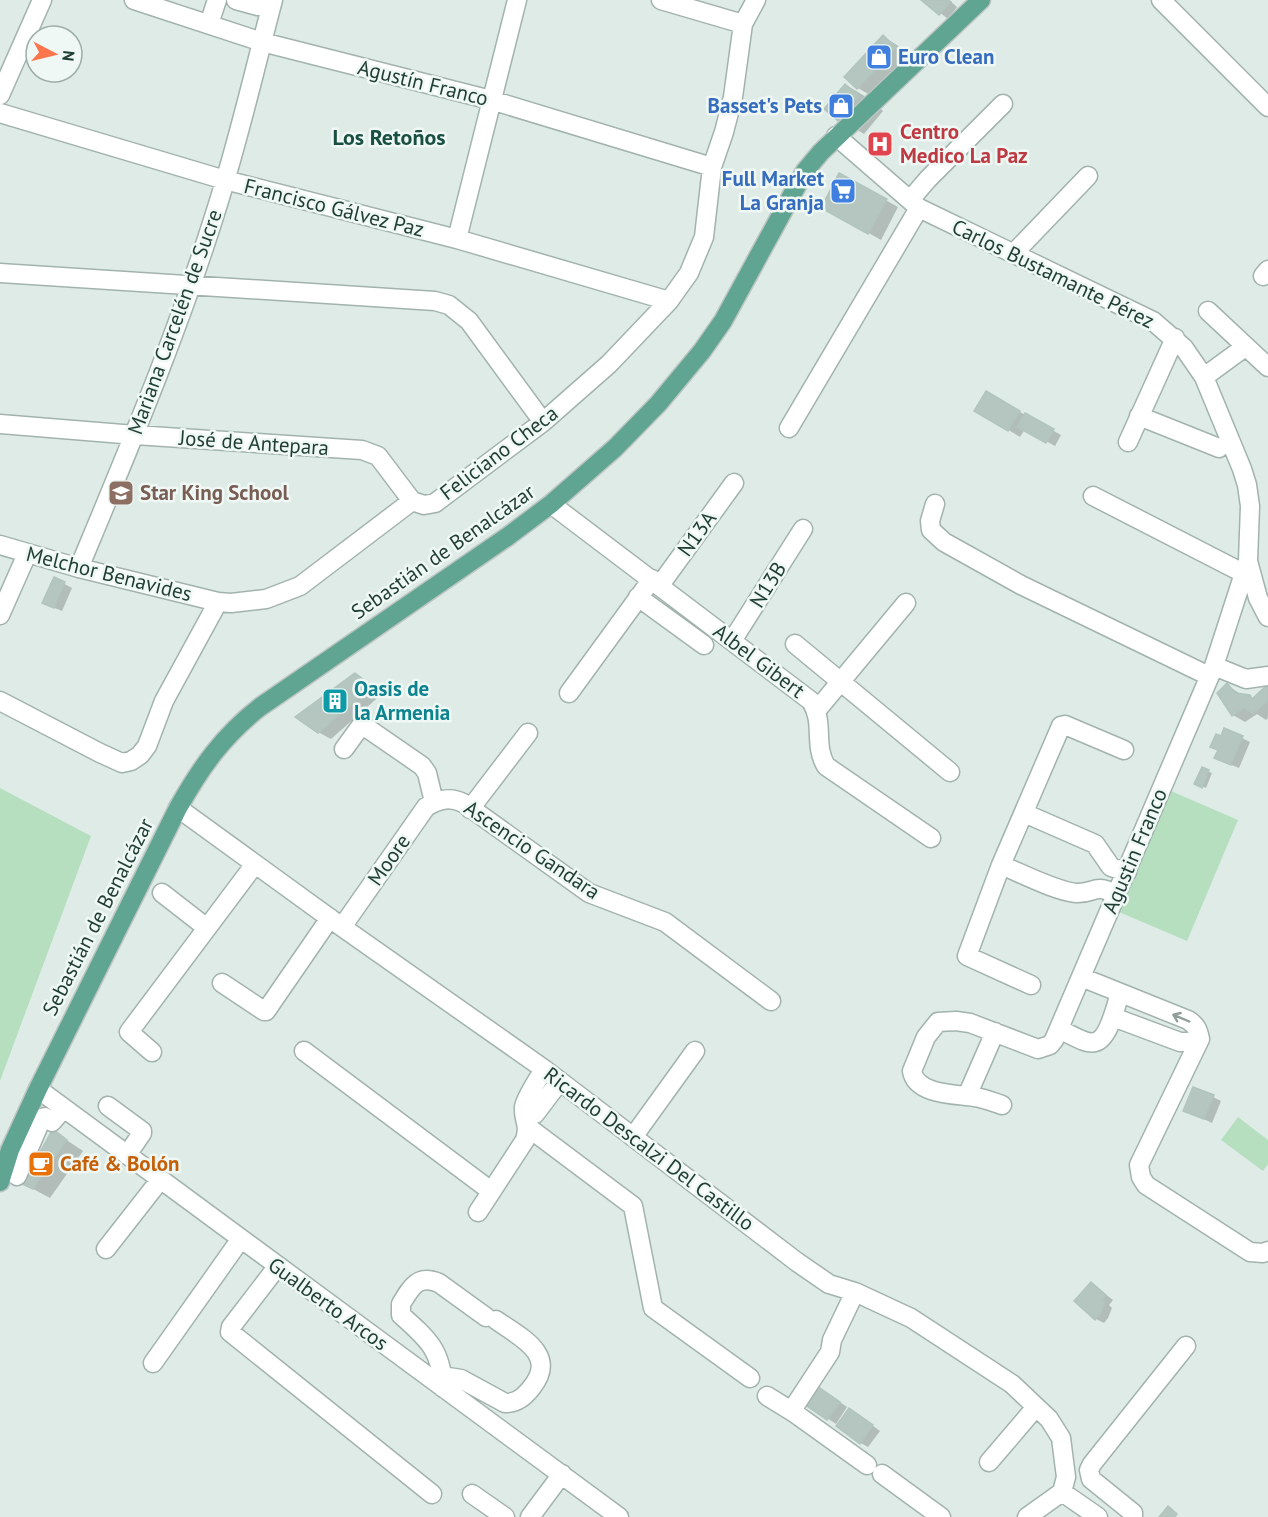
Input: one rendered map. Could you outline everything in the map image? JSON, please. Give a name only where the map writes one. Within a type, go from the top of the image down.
[{"type":"main road","name":"Sebastián de Benalcázar","points":[[9,1179],[5,1154],[178,808],[197,775],[219,745],[238,725],[551,504],[615,448],[658,404],[702,351],[723,321],[805,171],[836,136],[981,0]]},
{"type":"street","points":[[0,95],[42,0]]},
{"type":"street","name":"Agustín Franco","points":[[134,0],[262,42],[492,100],[712,167]]},
{"type":"street","points":[[209,24],[217,0]]},
{"type":"street","points":[[236,0],[266,3]]},
{"type":"street","points":[[457,239],[517,0]]},
{"type":"street","points":[[661,0],[743,24]]},
{"type":"street","name":"Feliciano Checa","points":[[218,602],[231,603],[266,599],[300,586],[412,501],[424,505],[435,503],[543,422],[609,364],[669,301],[689,273],[704,237],[712,167],[733,97],[743,24],[756,0]]},
{"type":"street","points":[[1161,0],[1268,107]]},
{"type":"street","name":"Mariana Carcelén de Sucre","points":[[79,568],[135,435],[191,285],[225,180],[262,42],[266,3]]},
{"type":"street","points":[[789,428],[928,179],[1003,104]]},
{"type":"street","name":"Francisco Gálvez Paz","points":[[0,113],[225,180],[457,239],[669,301]]},
{"type":"street","name":"Carlos Bustamante Pérez","points":[[836,136],[914,204],[1154,321],[1174,338],[1204,377],[1247,485],[1250,506],[1246,567],[1268,617]]},
{"type":"street","points":[[1014,253],[1088,176]]},
{"type":"street","points":[[0,273],[435,301],[449,305],[469,321],[543,422]]},
{"type":"street","points":[[1208,311],[1268,367]]},
{"type":"street","points":[[1128,441],[1174,338]]},
{"type":"street","points":[[1204,377],[1245,347]]},
{"type":"street","points":[[1139,416],[1219,448]]},
{"type":"street","name":"José de Antepara","points":[[0,424],[362,450],[378,456],[412,501]]},
{"type":"street","name":"N13A","points":[[569,693],[638,597],[656,582],[734,483]]},
{"type":"street","points":[[1093,496],[1246,567]]},
{"type":"street","name":"Albel Gibert","points":[[551,504],[812,701],[819,718],[820,757],[826,766],[931,838]]},
{"type":"street","points":[[934,504],[930,522],[931,530],[944,542],[1021,585],[1211,671],[1246,679],[1268,676]]},
{"type":"street","name":"N13B","points":[[732,641],[803,529]]},
{"type":"street","name":"Melchor Benavides","points":[[0,545],[79,568],[218,602]]},
{"type":"street","points":[[0,615],[27,554]]},
{"type":"street","name":"Agustin Franco","points":[[967,1096],[948,1094],[915,1081],[912,1071],[926,1037],[938,1022],[956,1021],[1038,1048],[1050,1045],[1060,1029],[1211,671],[1246,567]]},
{"type":"street","points":[[638,597],[704,645]]},
{"type":"street","points":[[0,701],[100,753],[122,763],[131,761],[147,746],[164,701],[218,602]]},
{"type":"street","points":[[817,710],[906,603]]},
{"type":"street","points":[[795,644],[950,772]]},
{"type":"street","points":[[1031,985],[966,956],[1001,865],[1061,726],[1065,725],[1124,750]]},
{"type":"street","points":[[344,749],[360,727],[367,728],[422,766],[438,801]]},
{"type":"street","points":[[470,809],[528,733]]},
{"type":"street","name":"Ascencio Gandara","points":[[438,801],[458,800],[589,893],[665,922],[771,1001]]},
{"type":"street","name":"Moore","points":[[222,983],[266,1011],[426,807],[438,801]]},
{"type":"street","name":"Ricardo Descalzi Del Castillo","points":[[178,808],[336,923],[544,1069],[797,1262],[829,1284],[855,1292],[911,1317],[1012,1384],[1049,1419],[1061,1438],[1065,1477],[1062,1492]]},
{"type":"street","points":[[1024,813],[1095,844],[1111,867],[1127,872]]},
{"type":"street","points":[[152,1052],[129,1032],[255,864]]},
{"type":"street","points":[[1001,865],[1063,890],[1077,893],[1104,888],[1116,894]]},
{"type":"street","points":[[162,892],[207,928]]},
{"type":"street","points":[[1081,977],[1195,1024],[1200,1039],[1139,1165],[1139,1171],[1146,1185],[1250,1252],[1268,1251]]},
{"type":"street","points":[[1060,1029],[1094,1043],[1105,1035],[1120,993]]},
{"type":"street","points":[[1113,1017],[1180,1042],[1200,1039]]},
{"type":"street","points":[[995,1032],[967,1096],[1002,1105]]},
{"type":"street","points":[[304,1051],[491,1191]]},
{"type":"street","points":[[633,1137],[695,1051]]},
{"type":"street","points":[[478,1212],[519,1150],[527,1122],[524,1105],[544,1069]]},
{"type":"street","points":[[527,1122],[560,1081]]},
{"type":"street","name":"Gualberto Arcos","points":[[38,1089],[277,1267],[443,1382],[619,1517]]},
{"type":"street","points":[[108,1106],[142,1131],[127,1155]]},
{"type":"street","points":[[9,1179],[42,1118],[45,1117],[52,1122],[64,1108]]},
{"type":"street","points":[[527,1122],[633,1206],[653,1308],[750,1378]]},
{"type":"street","points":[[106,1249],[160,1180]]},
{"type":"street","points":[[153,1363],[240,1240]]},
{"type":"street","points":[[277,1267],[231,1327],[230,1332],[432,1494]]},
{"type":"street","points":[[424,1279],[438,1283],[534,1348],[540,1357],[542,1366],[540,1376],[527,1394],[513,1403],[506,1403],[461,1378],[443,1382],[441,1362],[435,1350],[401,1315],[399,1309],[404,1298],[418,1282],[424,1279]]},
{"type":"street","points":[[793,1412],[830,1352],[832,1340],[855,1292]]},
{"type":"street","points":[[1133,1517],[1133,1513],[1091,1479],[1089,1470],[1186,1346]]},
{"type":"street","points":[[767,1396],[941,1517]]},
{"type":"street","points":[[989,1462],[1036,1407]]},
{"type":"street","points":[[530,1517],[562,1474]]},
{"type":"street","points":[[1027,1517],[1062,1492],[1098,1517]]},
{"type":"street","points":[[472,1494],[505,1517]]},
{"type":"green space","points":[[0,788],[91,836],[0,1081]]},
{"type":"green space","points":[[1171,791],[1238,820],[1187,941],[1119,912]]},
{"type":"green space","points":[[1238,1117],[1268,1140],[1268,1164],[1263,1171],[1221,1140]]},
{"type":"building","points":[[921,0],[948,0],[951,2],[939,15]]},
{"type":"building","points":[[883,35],[896,48],[857,89],[844,77]]},
{"type":"building","points":[[845,84],[859,96],[838,121],[824,109]]},
{"type":"building","points":[[839,173],[887,199],[868,234],[821,208]]},
{"type":"building","points":[[986,391],[1020,411],[1008,431],[974,411]]},
{"type":"building","points":[[1025,413],[1054,429],[1046,443],[1017,427]]},
{"type":"building","points":[[54,577],[65,582],[54,608],[42,603]]},
{"type":"building","name":"Oasis de la Armenia","points":[[355,673],[372,686],[318,733],[295,717]]},
{"type":"building","points":[[1227,683],[1235,693],[1250,695],[1252,699],[1268,684],[1268,700],[1253,714],[1244,708],[1232,716],[1217,693]]},
{"type":"building","points":[[1224,728],[1243,736],[1231,765],[1214,758],[1218,750],[1210,747],[1216,734],[1221,736]]},
{"type":"building","points":[[1202,767],[1209,770],[1202,788],[1194,784]]},
{"type":"building","points":[[1193,1087],[1214,1095],[1204,1119],[1183,1111]]},
{"type":"building","points":[[53,1129],[67,1140],[33,1189],[22,1184]]},
{"type":"building","points":[[1091,1282],[1106,1295],[1102,1300],[1105,1302],[1100,1314],[1095,1320],[1074,1301]]},
{"type":"building","points":[[817,1386],[840,1402],[827,1420],[804,1404]]},
{"type":"building","points":[[849,1408],[873,1425],[860,1444],[836,1426]]},
{"type":"building","points":[[1168,1506],[1177,1514],[1175,1517],[1159,1517]]},
{"type":"place","name":"Euro Clean","points":[[879,57]]},
{"type":"place","name":"Basset's Pets","points":[[841,106]]},
{"type":"place","name":"Centro Medico La Paz","points":[[880,144]]},
{"type":"place","name":"Full Market La Granja","points":[[843,191]]},
{"type":"place","name":"Star King School","points":[[121,493]]},
{"type":"place","name":"Oasis de la Armenia","points":[[335,701]]},
{"type":"place","name":"Café & Bolón","points":[[41,1164]]},
{"type":"district","name":"Los Retoños","points":[[389,137]]}]
